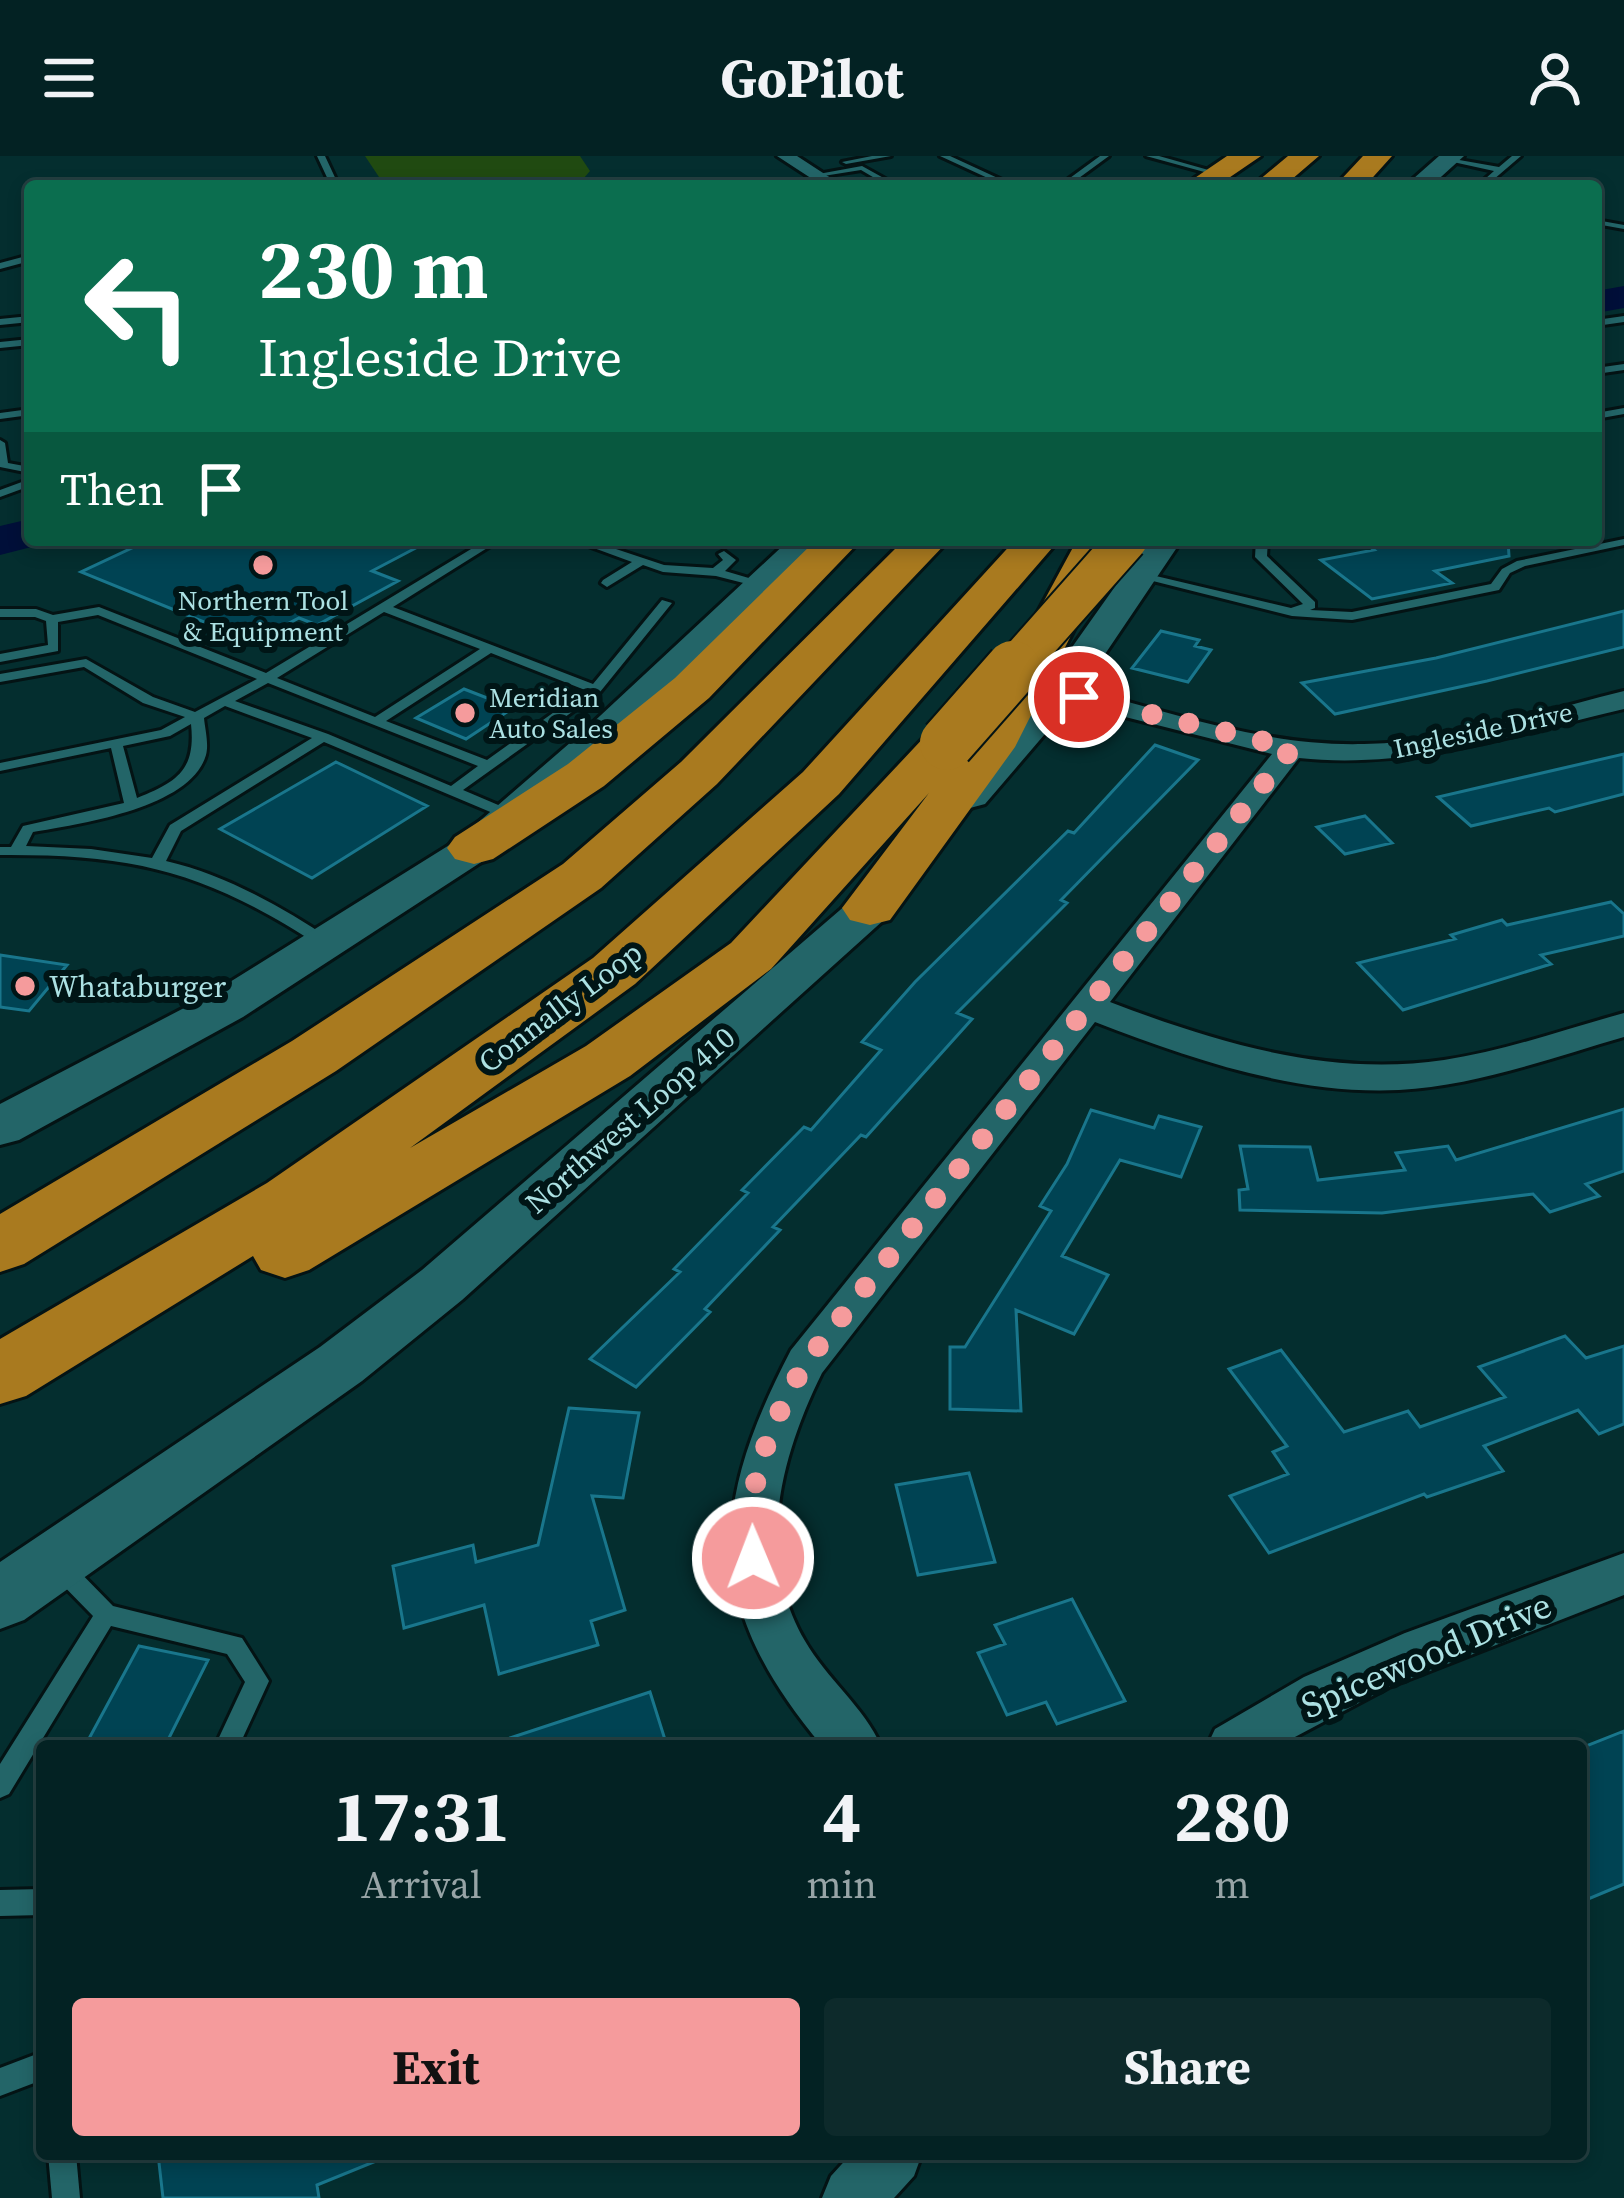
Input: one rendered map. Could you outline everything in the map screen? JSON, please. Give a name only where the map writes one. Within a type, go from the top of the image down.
[{"type":"highway","points":[[1202,178],[1247,156]]},
{"type":"highway","points":[[1274,180],[1305,156]]},
{"type":"highway","points":[[1355,180],[1378,156]]},
{"type":"highway","points":[[474,848],[586,775],[692,688],[834,546]]},
{"type":"highway","name":"Connally Loop","points":[[0,1375],[291,1200],[614,971],[821,784],[1033,546]]},
{"type":"highway","points":[[870,908],[990,747],[1095,546]]},
{"type":"highway","points":[[0,1414],[99,1362],[608,1061],[751,956],[946,743],[1133,558]]},
{"type":"highway","points":[[0,1246],[314,1056],[582,876],[699,773],[900,561]]},
{"type":"main road","points":[[1202,178],[1230,156]]},
{"type":"main road","points":[[1424,180],[1450,158]]},
{"type":"main road","points":[[0,1127],[226,1006],[474,848],[802,546]]},
{"type":"main road","name":"Northwest Loop 410","points":[[0,1599],[27,1565],[132,1510],[340,1364],[442,1285],[870,908],[1060,692],[1133,558]]},
{"type":"main road","points":[[0,1108],[84,1083]]},
{"type":"street","points":[[785,156],[825,180]]},
{"type":"street","name":"Ingleside Drive","points":[[1060,692],[1292,748],[1364,753],[1399,750],[1624,700]]},
{"type":"street","points":[[850,1740],[794,1671],[757,1582],[750,1533],[764,1447],[806,1362],[1292,748]]},
{"type":"street","points":[[1088,1006],[1234,1057],[1320,1074],[1380,1078],[1443,1073],[1624,1025]]},
{"type":"street","name":"Spicewood Drive","points":[[1241,1740],[1365,1675],[1624,1574]]},
{"type":"street","points":[[853,2198],[887,2160]]},
{"type":"lane","points":[[812,172],[886,156]]},
{"type":"lane","points":[[944,156],[998,180]]},
{"type":"lane","points":[[1071,180],[1105,156]]},
{"type":"lane","points":[[1150,156],[1202,178]]},
{"type":"lane","points":[[1488,180],[1517,156]]},
{"type":"lane","points":[[1450,158],[1501,170]]},
{"type":"lane","points":[[812,172],[862,168],[883,180]]},
{"type":"lane","points":[[0,443],[3,465],[24,469]]},
{"type":"lane","points":[[1133,558],[1292,612],[1352,616],[1495,587],[1506,571],[1521,562],[1624,542]]},
{"type":"lane","points":[[0,767],[164,734],[266,679],[484,546]]},
{"type":"lane","points":[[596,546],[663,568],[716,572],[763,584]]},
{"type":"lane","points":[[1262,546],[1261,557],[1311,605],[1292,612]]},
{"type":"lane","points":[[716,572],[730,560],[724,554]]},
{"type":"lane","points":[[607,583],[640,561]]},
{"type":"lane","points":[[454,790],[595,689],[667,603]]},
{"type":"lane","points":[[382,607],[595,689]]},
{"type":"lane","points":[[0,613],[36,613],[52,619],[99,611],[488,765]]},
{"type":"lane","points":[[52,619],[54,648]]},
{"type":"lane","points":[[0,658],[54,648],[148,700],[197,717]]},
{"type":"lane","points":[[376,722],[490,649]]},
{"type":"lane","points":[[0,678],[86,664]]},
{"type":"lane","points":[[225,702],[323,737],[512,816]]},
{"type":"lane","points":[[8,851],[28,829],[133,806],[184,776],[199,758],[197,717]]},
{"type":"lane","points":[[158,862],[175,828],[323,737]]},
{"type":"lane","points":[[116,743],[133,806]]},
{"type":"lane","points":[[8,851],[77,849],[175,864],[286,915],[326,943]]},
{"type":"lane","points":[[27,1565],[106,1615],[234,1646],[257,1681],[230,1740]]},
{"type":"lane","points":[[0,1786],[106,1615]]},
{"type":"lane","points":[[0,1903],[36,1902]]},
{"type":"lane","points":[[0,2081],[36,2068]]},
{"type":"lane","points":[[63,2160],[66,2198]]},
{"type":"green space","points":[[365,156],[580,156],[590,171],[582,180],[381,180]]},
{"type":"building","points":[[136,546],[420,546],[372,571],[398,581],[317,625],[299,618],[253,642],[81,572]]},
{"type":"building","points":[[1369,546],[1508,546],[1509,556],[1435,571],[1452,583],[1372,599],[1321,560],[1374,550]]},
{"type":"building","points":[[1624,611],[1624,647],[1487,681],[1335,714],[1302,683],[1436,658]]},
{"type":"building","points":[[1161,631],[1199,640],[1195,646],[1211,650],[1188,682],[1132,668]]},
{"type":"building","name":"Meridian Auto Sales","points":[[464,689],[513,708],[466,739],[416,718]]},
{"type":"building","points":[[1155,745],[1198,760],[1061,900],[1067,903],[957,1013],[972,1019],[866,1137],[861,1135],[773,1227],[780,1230],[705,1309],[710,1312],[636,1387],[590,1359],[680,1272],[674,1269],[748,1193],[742,1190],[804,1127],[811,1130],[881,1050],[862,1042],[915,982],[1068,831],[1074,833]]},
{"type":"building","points":[[1624,754],[1624,794],[1555,812],[1549,808],[1471,826],[1438,797]]},
{"type":"building","points":[[336,762],[427,806],[312,878],[220,829]]},
{"type":"building","points":[[1365,816],[1392,843],[1345,854],[1317,827]]},
{"type":"building","points":[[1611,902],[1624,914],[1624,936],[1541,955],[1551,964],[1403,1010],[1358,963],[1455,939],[1451,935],[1502,920],[1507,925]]},
{"type":"building","name":"Whataburger","points":[[0,955],[67,965],[29,1011],[0,1007]]},
{"type":"building","points":[[1624,1109],[1624,1171],[1586,1184],[1599,1196],[1550,1212],[1533,1194],[1382,1213],[1240,1210],[1239,1190],[1248,1189],[1240,1146],[1310,1147],[1318,1180],[1405,1170],[1396,1153],[1448,1146],[1456,1160]]},
{"type":"building","points":[[1091,1110],[1154,1128],[1159,1116],[1201,1127],[1181,1177],[1120,1160],[1062,1256],[1108,1275],[1074,1334],[1016,1310],[1021,1411],[950,1409],[950,1347],[965,1347],[1051,1211],[1040,1206],[1067,1164]]},
{"type":"building","points":[[1565,1336],[1586,1358],[1624,1346],[1624,1424],[1599,1434],[1578,1410],[1484,1446],[1503,1471],[1427,1497],[1424,1494],[1269,1553],[1230,1496],[1288,1474],[1273,1452],[1287,1446],[1229,1369],[1281,1350],[1344,1432],[1408,1411],[1420,1427],[1505,1397],[1479,1367]]},
{"type":"building","points":[[569,1408],[639,1413],[623,1498],[592,1496],[625,1610],[591,1621],[598,1645],[499,1674],[484,1605],[404,1628],[393,1566],[473,1545],[476,1562],[538,1545]]},
{"type":"building","points":[[969,1473],[995,1562],[918,1575],[896,1485]]},
{"type":"building","points":[[1072,1599],[1125,1701],[1057,1724],[1046,1702],[1007,1715],[978,1653],[1005,1644],[995,1625]]},
{"type":"building","points":[[139,1646],[208,1660],[168,1740],[88,1740]]},
{"type":"building","points":[[650,1692],[665,1740],[507,1740]]},
{"type":"building","points":[[1624,1731],[1624,1884],[1587,1899],[1587,1746]]},
{"type":"building","points":[[159,2160],[379,2160],[317,2185],[319,2198],[163,2198]]},
{"type":"waterway","points":[[1602,301],[1624,297]]},
{"type":"waterway","points":[[0,541],[24,535]]},
{"type":"place","name":"Northern Tool & Equipment","points":[[263,565]]},
{"type":"place","name":"Meridian Auto Sales","points":[[465,713]]},
{"type":"place","name":"Whataburger","points":[[25,986]]},
{"type":"route","points":[[753,1558],[754,1488],[764,1447],[806,1362],[1292,748],[1079,697]]}]
